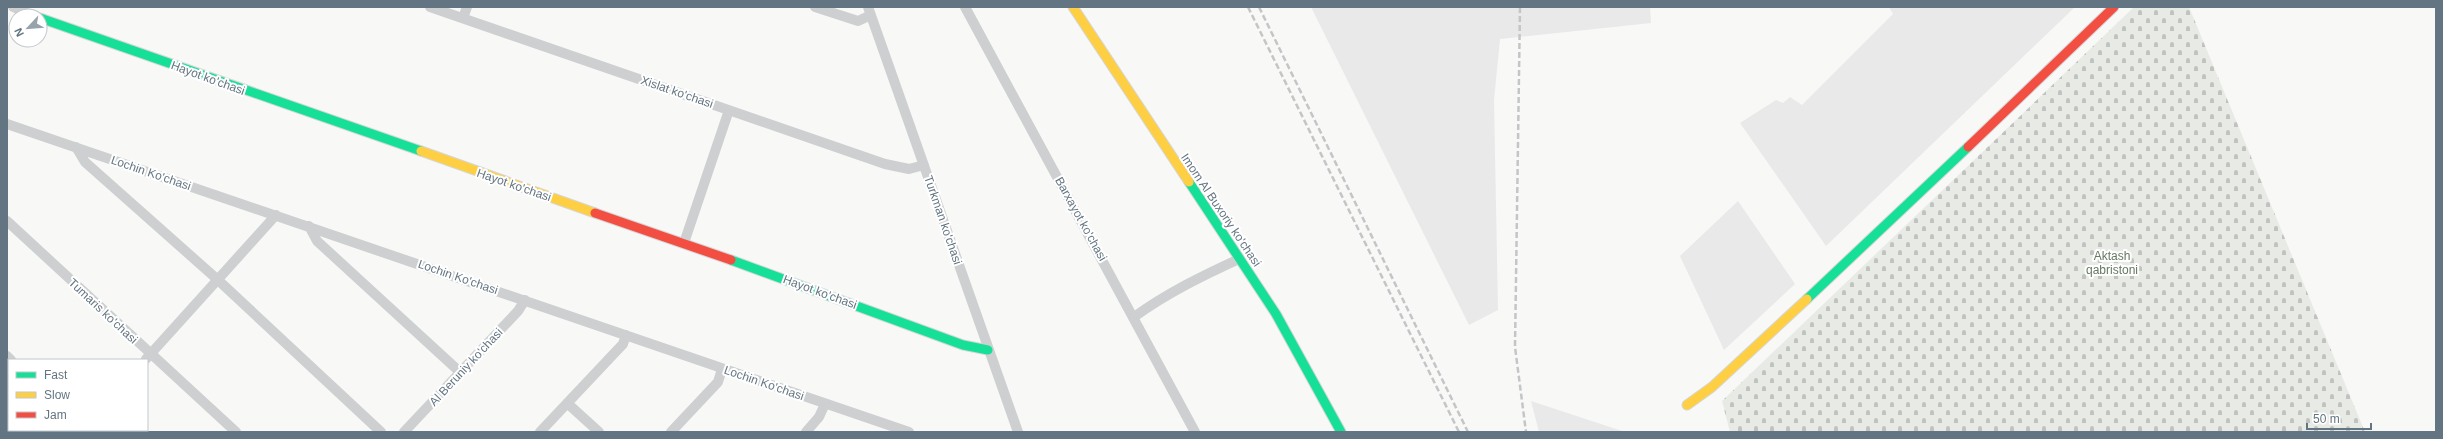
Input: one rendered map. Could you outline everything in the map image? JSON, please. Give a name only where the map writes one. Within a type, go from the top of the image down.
[{"type":"street","name":"Xislat ko'chasi","points":[[430,7],[885,164],[909,169],[924,165]]},
{"type":"street","points":[[463,18],[467,7]]},
{"type":"street","points":[[815,7],[858,21],[870,11]]},
{"type":"street","name":"Barxayot ko'chasi","points":[[965,7],[1195,432]]},
{"type":"street","name":"Imom Al Buxoriy ko'chasi","points":[[1073,7],[1276,314],[1341,432]]},
{"type":"street","points":[[1687,405],[1712,387],[1770,334],[1948,167],[2114,7]]},
{"type":"street","name":"Turkman ko'chasi","points":[[870,11],[1018,432]]},
{"type":"street","name":"Hayot ko'chasi","points":[[48,21],[366,134],[684,243],[963,345],[988,350]]},
{"type":"street","points":[[684,243],[729,110]]},
{"type":"street","name":"Lochin Ko'chasi","points":[[7,124],[276,214],[722,369],[909,432]]},
{"type":"street","points":[[76,147],[86,162],[218,280],[381,432]]},
{"type":"street","points":[[148,358],[276,214]]},
{"type":"street","name":"Tumaris ko'chasi","points":[[7,221],[148,358],[236,432]]},
{"type":"street","points":[[309,226],[316,241],[461,373]]},
{"type":"street","points":[[1134,317],[1157,300],[1203,274],[1239,259]]},
{"type":"street","name":"Al Beruniy ko'chasi","points":[[404,432],[518,311],[525,300]]},
{"type":"street","points":[[540,432],[623,344],[626,335]]},
{"type":"street","points":[[671,432],[718,382],[722,369]]},
{"type":"street","points":[[567,402],[599,432]]},
{"type":"street","points":[[806,432],[819,417],[825,404]]},
{"type":"shaded area","points":[[1311,7],[1650,7],[1651,23],[1500,39],[1494,100],[1498,310],[1469,325]]},
{"type":"shaded area","points":[[1889,7],[2075,7],[1826,246],[1740,123],[1776,100],[1783,103],[1790,97],[1802,105],[1893,14]]},
{"type":"shaded area","points":[[1738,201],[1795,284],[1724,350],[1680,256]]},
{"type":"shaded area","points":[[1531,401],[1625,432],[1539,432]]},
{"type":"green space","name":"Aktash qabristoni","points":[[2134,7],[2189,7],[2365,432],[1730,432],[1722,401]]},
{"type":"railway","points":[[1248,7],[1459,432]]},
{"type":"railway","points":[[1259,7],[1468,432]]},
{"type":"railway","points":[[1520,7],[1515,347],[1526,432]]},
{"type":"traffic: fast","points":[[48,21],[421,151]]},
{"type":"traffic: fast","points":[[1807,299],[1968,147]]},
{"type":"traffic: fast","points":[[1189,182],[1276,314],[1341,432]]},
{"type":"traffic: fast","points":[[731,260],[963,345],[988,350]]},
{"type":"traffic: slow","points":[[1073,7],[1189,182]]},
{"type":"traffic: slow","points":[[421,151],[595,213]]},
{"type":"traffic: slow","points":[[1687,405],[1712,387],[1807,299]]},
{"type":"traffic: jam","points":[[1968,147],[2114,7]]},
{"type":"traffic: jam","points":[[595,213],[731,260]]}]
